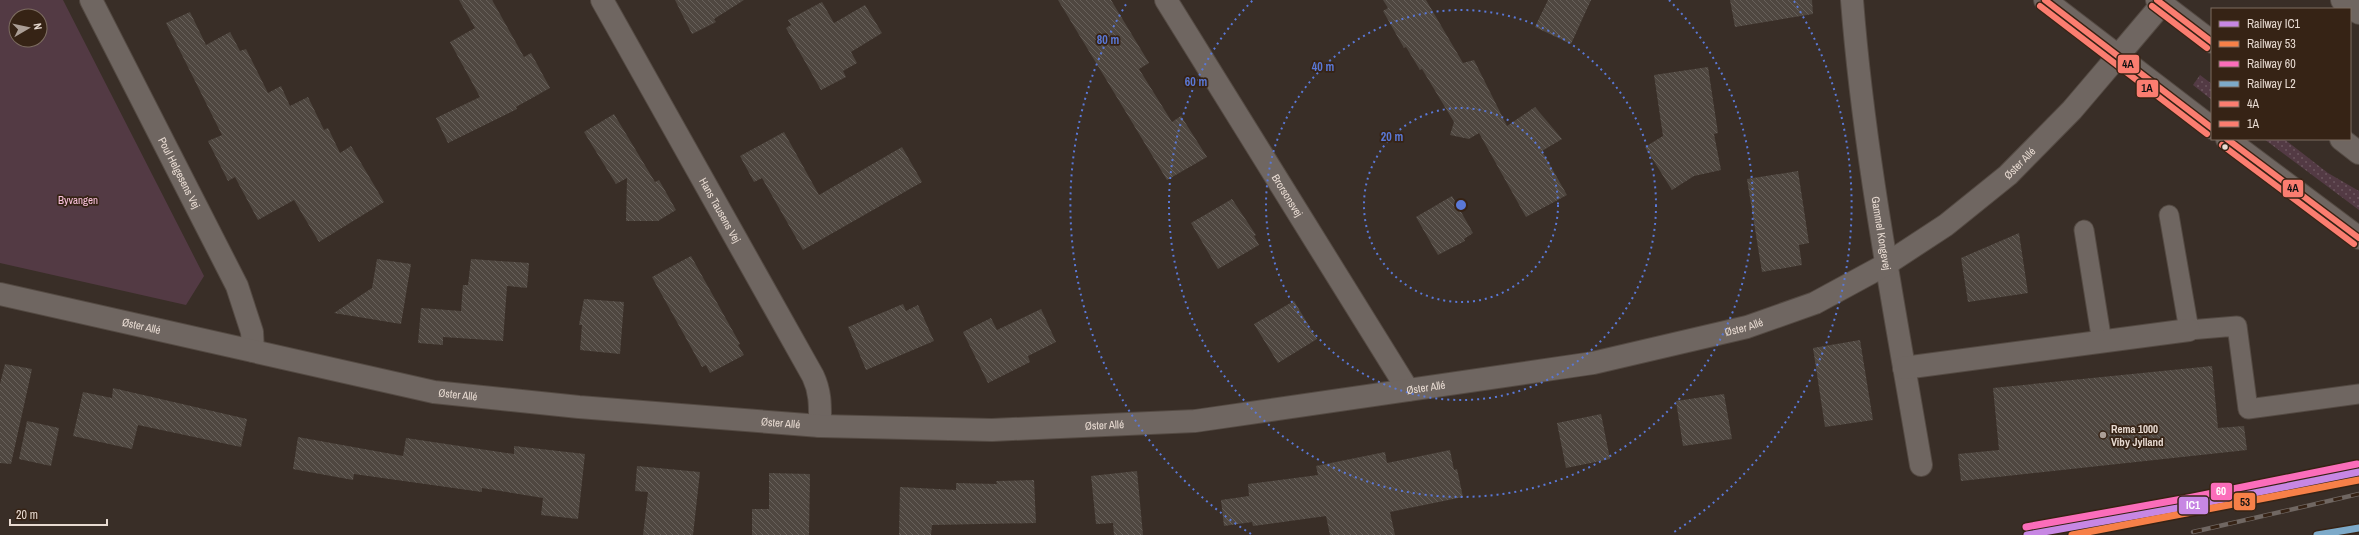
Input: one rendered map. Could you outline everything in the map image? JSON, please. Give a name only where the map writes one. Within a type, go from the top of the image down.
[{"type":"street","name":"Poul Helgesens Vej","points":[[91,0],[237,286],[252,332],[253,351]]},
{"type":"street","name":"Hans Tausens Vej","points":[[602,0],[813,376],[819,390],[821,401],[820,426]]},
{"type":"street","name":"Brorsonsvej","points":[[1166,0],[1408,390]]},
{"type":"street","name":"Gammel Kongevej","points":[[1852,0],[1856,48],[1885,265],[1921,466]]},
{"type":"street","points":[[2045,0],[2211,127]]},
{"type":"street","points":[[2342,0],[2359,13]]},
{"type":"street","name":"Øster Allé","points":[[0,294],[434,392],[579,407],[820,426],[992,430],[1195,421],[1593,363],[1747,327],[1815,303],[1885,265],[1946,225],[2008,176],[2072,110],[2162,1]]},
{"type":"street","points":[[2162,1],[2211,41]]},
{"type":"street","points":[[2228,140],[2359,238]]},
{"type":"street","points":[[2342,140],[2359,153]]},
{"type":"street","points":[[1904,368],[2189,330]]},
{"type":"lane","points":[[2169,216],[2189,330],[2238,326],[2248,409],[2359,394]]},
{"type":"lane","points":[[2084,230],[2102,342]]},
{"type":"green space","name":"Byvangen","points":[[0,0],[63,0],[204,276],[186,305],[0,263]]},
{"type":"green space","points":[[2200,75],[2211,83],[2211,99],[2193,85]]},
{"type":"green space","points":[[2265,140],[2285,140],[2328,173],[2359,191],[2359,210]]},
{"type":"building","points":[[459,0],[492,0],[524,57],[531,53],[550,88],[516,107],[517,109],[448,143],[436,118],[480,97],[450,42],[475,28]]},
{"type":"building","points":[[675,0],[744,0],[714,19],[716,22],[692,34]]},
{"type":"building","points":[[1058,0],[1111,0],[1149,63],[1139,69],[1172,122],[1181,116],[1207,157],[1167,180]]},
{"type":"building","points":[[1383,0],[1426,0],[1463,63],[1474,60],[1507,126],[1535,107],[1562,139],[1542,151],[1567,195],[1526,217],[1479,133],[1469,139],[1450,135],[1454,122],[1422,69],[1420,70],[1406,47],[1404,48],[1383,11],[1388,8]]},
{"type":"building","points":[[1548,0],[1591,0],[1571,44],[1535,27]]},
{"type":"building","points":[[1730,0],[1812,0],[1813,14],[1735,27]]},
{"type":"building","points":[[822,2],[834,23],[865,5],[882,33],[851,52],[857,63],[843,71],[846,77],[821,90],[786,28],[791,25],[788,20]]},
{"type":"building","points":[[190,12],[206,45],[230,32],[240,51],[246,49],[268,93],[281,86],[290,106],[308,97],[324,130],[328,128],[340,153],[351,146],[384,202],[319,242],[294,200],[258,220],[235,177],[228,181],[208,141],[222,135],[166,23]]},
{"type":"building","points":[[1708,67],[1718,133],[1714,134],[1721,170],[1694,176],[1672,190],[1645,147],[1663,136],[1654,75]]},
{"type":"building","points":[[614,114],[655,182],[659,180],[676,210],[658,221],[626,221],[627,178],[616,184],[584,132]]},
{"type":"building","points":[[784,132],[819,195],[902,147],[922,182],[803,250],[762,178],[754,182],[740,156]]},
{"type":"building","points":[[1798,171],[1809,243],[1799,245],[1802,265],[1762,272],[1747,179]]},
{"type":"building","points":[[1452,196],[1473,233],[1464,239],[1465,241],[1438,255],[1416,217]]},
{"type":"building","points":[[1232,199],[1256,235],[1254,236],[1259,245],[1218,269],[1191,223]]},
{"type":"building","points":[[2019,233],[2028,293],[1968,302],[1961,258]]},
{"type":"building","points":[[691,256],[740,344],[738,345],[744,355],[710,373],[706,365],[702,367],[652,277]]},
{"type":"building","points":[[377,259],[411,264],[401,324],[334,313],[372,288]]},
{"type":"building","points":[[471,259],[529,263],[527,288],[507,286],[503,341],[443,337],[443,345],[418,343],[421,308],[461,311],[463,285],[468,285]]},
{"type":"building","points":[[584,299],[624,302],[620,354],[580,350],[582,325],[579,325]]},
{"type":"building","points":[[1294,301],[1317,339],[1278,363],[1254,324]]},
{"type":"building","points":[[903,304],[906,311],[918,305],[934,341],[866,370],[848,327]]},
{"type":"building","points":[[1041,309],[1056,342],[1028,356],[1030,362],[988,383],[963,332],[991,318],[997,330]]},
{"type":"building","points":[[1860,340],[1873,420],[1825,427],[1813,348]]},
{"type":"building","points":[[5,364],[32,369],[11,464],[0,463],[0,384]]},
{"type":"building","name":"Rema 1000 Viby Jylland","points":[[2212,366],[2218,428],[2244,426],[2247,450],[1961,481],[1958,454],[1999,450],[1993,388]]},
{"type":"building","points":[[113,388],[247,419],[241,447],[138,425],[132,449],[73,436],[83,392],[112,398]]},
{"type":"building","points":[[1724,394],[1732,439],[1683,446],[1676,401]]},
{"type":"building","points":[[1601,414],[1610,459],[1566,468],[1557,423]]},
{"type":"building","points":[[27,421],[59,428],[51,466],[19,459]]},
{"type":"building","points":[[298,437],[403,456],[406,438],[514,454],[514,446],[585,454],[578,519],[541,515],[543,498],[482,488],[482,492],[354,474],[353,480],[293,469]]},
{"type":"building","points":[[1450,450],[1454,470],[1457,469],[1463,497],[1390,512],[1395,535],[1330,535],[1326,516],[1253,526],[1252,522],[1224,526],[1221,500],[1249,496],[1248,484],[1318,475],[1316,466],[1385,452],[1387,463]]},
{"type":"building","points":[[637,466],[700,472],[693,535],[643,535],[648,492],[635,491]]},
{"type":"building","points":[[1137,471],[1143,535],[1114,535],[1113,523],[1096,524],[1091,476]]},
{"type":"building","points":[[769,473],[810,474],[809,535],[752,535],[752,509],[769,509]]},
{"type":"building","points":[[1034,480],[1036,523],[932,525],[931,535],[899,535],[900,487],[956,490],[956,483],[997,484],[996,481]]},
{"type":"railway","points":[[2193,532],[2359,494]]},
{"type":"rail line","name":"60","points":[[2026,527],[2188,498],[2357,464]]},
{"type":"rail line","name":"IC1","points":[[2027,535],[2189,506],[2359,472]]},
{"type":"rail line","name":"53","points":[[2072,535],[2359,480]]},
{"type":"rail line","name":"L2","points":[[2317,535],[2359,528]]},
{"type":"transit line","name":"4A","points":[[2045,0],[2211,127]]},
{"type":"transit line","name":"4A","points":[[2157,0],[2211,41]]},
{"type":"transit line","name":"1A","points":[[2040,6],[2207,134]]},
{"type":"transit line","name":"1A","points":[[2152,6],[2207,48]]},
{"type":"transit line","name":"4A","points":[[2228,140],[2359,238]]},
{"type":"transit line","name":"1A","points":[[2222,145],[2354,244]]},
{"type":"place","name":"Rema 1000 Viby Jylland","points":[[2103,435]]}]
